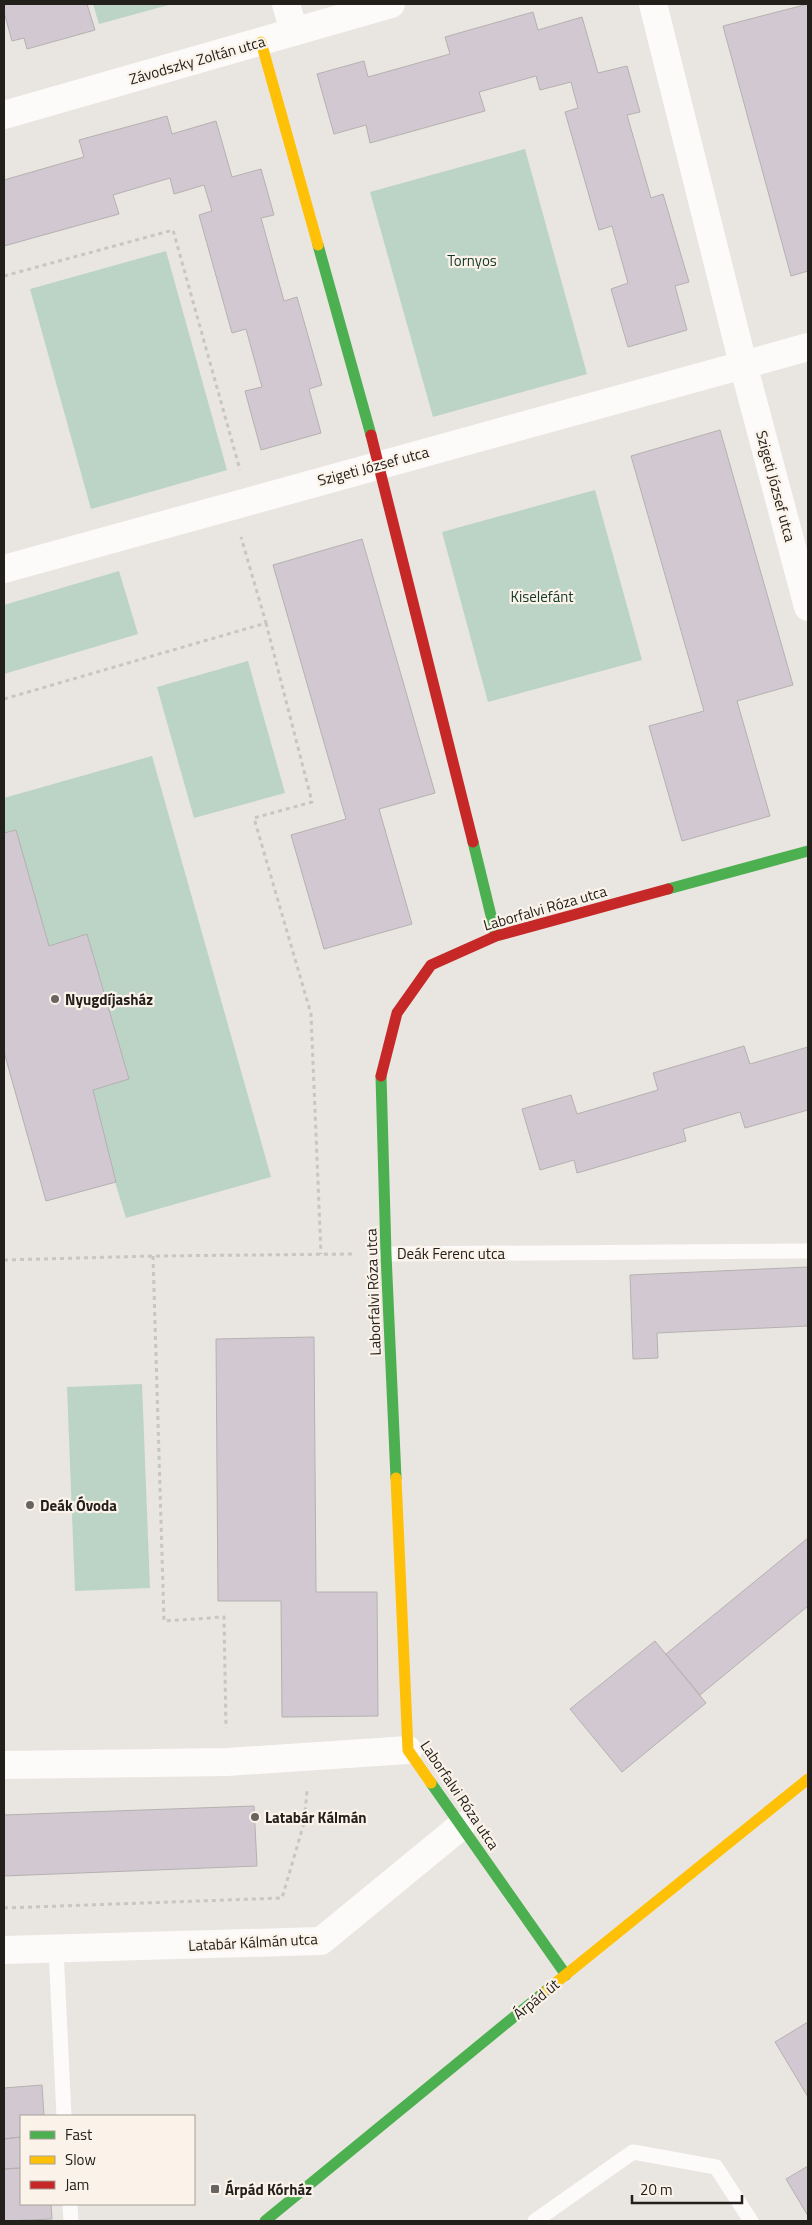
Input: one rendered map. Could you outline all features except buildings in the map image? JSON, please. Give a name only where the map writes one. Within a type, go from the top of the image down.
[{"type":"street","points":[[286,4],[294,32]]},
{"type":"street","name":"Závodszky Zoltán utca","points":[[4,115],[391,4]]},
{"type":"street","points":[[654,4],[743,364]]},
{"type":"street","points":[[261,42],[379,465],[496,936]]},
{"type":"street","name":"Szigeti József utca","points":[[4,569],[808,347]]},
{"type":"street","name":"Szigeti József utca","points":[[743,364],[808,607]]},
{"type":"street","name":"Laborfalvi Róza utca","points":[[566,1975],[408,1750],[386,1254],[381,1076],[397,1013],[432,965],[496,936],[808,851]]},
{"type":"street","points":[[4,1765],[227,1762],[408,1750]]},
{"type":"street","name":"Árpád út","points":[[265,2221],[808,1779]]},
{"type":"street","name":"Latabár Kálmán utca","points":[[4,1950],[321,1942],[461,1826]]},
{"type":"lane","name":"Deák Ferenc utca","points":[[386,1254],[808,1251]]},
{"type":"lane","points":[[768,1810],[808,1798]]},
{"type":"lane","points":[[56,1949],[64,2115]]},
{"type":"lane","points":[[535,2221],[633,2152],[716,2167],[751,2221]]},
{"type":"lane","points":[[70,2205],[71,2221]]},
{"type":"path","points":[[4,276],[173,230],[240,469],[232,505],[266,623],[312,802],[254,818],[311,1014],[321,1254]]},
{"type":"path","points":[[4,699],[266,623]]},
{"type":"path","name":"Deák Ferenc utca","points":[[4,1260],[153,1256],[386,1254]]},
{"type":"path","points":[[153,1256],[164,1621],[224,1617],[227,1762]]},
{"type":"path","points":[[4,1908],[282,1898],[304,1823],[307,1787]]},
{"type":"green space","points":[[93,4],[172,4],[99,24]]},
{"type":"green space","name":"Tornyos","points":[[525,149],[587,374],[433,417],[370,192]]},
{"type":"green space","points":[[166,251],[227,470],[91,509],[30,289]]},
{"type":"green space","name":"Kiselefánt","points":[[595,490],[642,660],[488,702],[442,532]]},
{"type":"green space","points":[[119,571],[138,634],[4,674],[4,605]]},
{"type":"green space","points":[[248,661],[285,793],[194,818],[157,687]]},
{"type":"green space","points":[[152,756],[271,1177],[126,1218],[115,1182],[46,1201],[4,1052],[4,798]]},
{"type":"green space","points":[[142,1384],[150,1588],[75,1591],[67,1387]]},
{"type":"traffic: fast","points":[[318,245],[371,435]]},
{"type":"traffic: fast","points":[[473,842],[496,936]]},
{"type":"traffic: fast","points":[[668,889],[808,851]]},
{"type":"traffic: fast","points":[[381,1076],[386,1254],[396,1478]]},
{"type":"traffic: fast","points":[[431,1783],[566,1975]]},
{"type":"traffic: fast","points":[[265,2221],[548,1989]]},
{"type":"traffic: slow","points":[[261,42],[318,245]]},
{"type":"traffic: slow","points":[[396,1478],[408,1750],[431,1783]]},
{"type":"traffic: slow","points":[[548,1989],[808,1779]]},
{"type":"traffic: jam","points":[[371,435],[473,842]]},
{"type":"traffic: jam","points":[[381,1076],[397,1013],[431,965],[496,936],[668,889]]},
{"type":"place","name":"Nyugdíjasház","points":[[55,999]]},
{"type":"place","name":"Deák Óvoda","points":[[30,1505]]},
{"type":"place","name":"Latabár Kálmán","points":[[255,1817]]},
{"type":"place","name":"Árpád Kórház","points":[[215,2189]]}]
